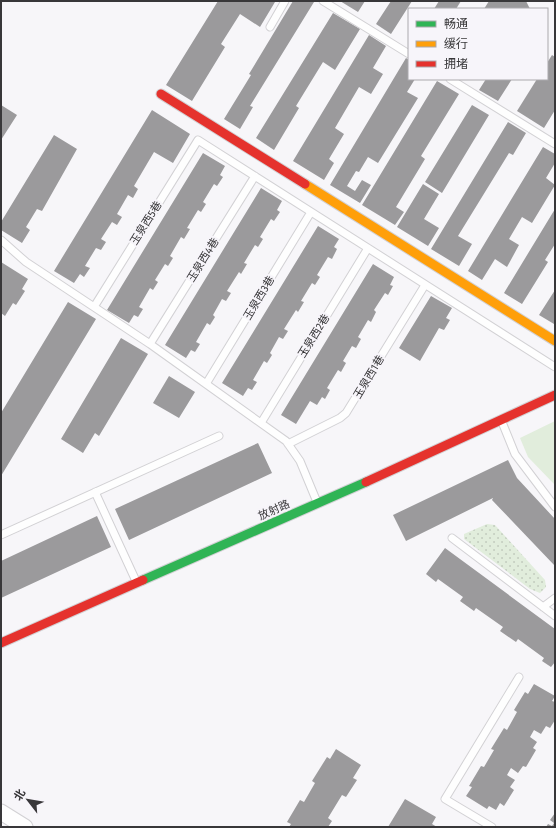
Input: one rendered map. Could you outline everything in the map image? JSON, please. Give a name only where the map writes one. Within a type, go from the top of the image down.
[{"type":"street","points":[[160,94],[555,341]]},
{"type":"street","name":"放射路","points":[[1,643],[317,504],[555,395]]},
{"type":"street","points":[[1,812],[25,827]]},
{"type":"lane","points":[[270,27],[285,1]]},
{"type":"lane","points":[[323,1],[408,53]]},
{"type":"lane","points":[[452,80],[555,144]]},
{"type":"lane","name":"玉泉西5巷","points":[[94,307],[198,140],[255,176]]},
{"type":"lane","points":[[255,176],[555,367]]},
{"type":"lane","name":"玉泉西4巷","points":[[150,344],[255,176]]},
{"type":"lane","name":"玉泉西3巷","points":[[206,384],[311,212]]},
{"type":"lane","points":[[1,240],[26,262],[150,344],[288,444],[300,461],[317,504]]},
{"type":"lane","name":"玉泉西2巷","points":[[261,423],[368,248]]},
{"type":"lane","name":"玉泉西1巷","points":[[288,444],[340,418],[346,413],[425,285]]},
{"type":"lane","points":[[502,420],[515,454],[555,507]]},
{"type":"lane","points":[[1,535],[219,436]]},
{"type":"lane","points":[[95,492],[136,583]]},
{"type":"lane","points":[[452,538],[555,616]]},
{"type":"lane","points":[[543,607],[555,598]]},
{"type":"lane","points":[[492,827],[445,799],[518,677]]},
{"type":"green space","points":[[555,421],[555,485],[528,457],[520,438]]},
{"type":"green space","points":[[487,524],[495,525],[545,580],[546,587],[540,593],[530,589],[464,539],[464,534]]},
{"type":"building","points":[[218,1],[275,2],[260,27],[240,14],[221,44],[225,47],[192,101],[166,85]]},
{"type":"building","points":[[293,1],[314,2],[250,106],[253,107],[240,129],[224,119]]},
{"type":"building","points":[[340,1],[365,1],[358,12]]},
{"type":"building","points":[[391,1],[412,1],[391,34],[376,24]]},
{"type":"building","points":[[439,1],[461,1],[457,8],[435,8]]},
{"type":"building","points":[[489,1],[526,1],[530,8],[485,8]]},
{"type":"building","points":[[333,13],[360,29],[335,70],[323,62],[296,106],[299,108],[274,150],[256,138]]},
{"type":"building","points":[[369,35],[386,46],[373,68],[383,74],[371,94],[359,87],[335,128],[344,134],[329,159],[334,163],[324,180],[293,161]]},
{"type":"building","points":[[552,55],[555,57],[555,110],[544,128],[517,111],[536,80],[548,80],[548,61]]},
{"type":"building","points":[[406,58],[408,59],[408,80],[414,80],[407,92],[418,98],[378,163],[368,157],[359,172],[356,171],[347,186],[355,191],[362,180],[371,185],[360,203],[330,185]]},
{"type":"building","points":[[485,80],[511,80],[498,101],[479,90]]},
{"type":"building","points":[[437,81],[459,94],[421,156],[425,159],[396,207],[404,212],[395,225],[362,205]]},
{"type":"building","points":[[1,105],[17,115],[1,140]]},
{"type":"building","points":[[472,105],[489,115],[442,193],[425,182]]},
{"type":"building","points":[[152,110],[190,134],[173,163],[154,152],[134,186],[138,189],[133,198],[128,195],[117,214],[122,217],[117,225],[112,222],[101,239],[106,242],[101,250],[96,248],[85,266],[90,268],[84,277],[80,274],[74,283],[54,271]]},
{"type":"building","points":[[508,122],[526,133],[513,155],[509,153],[458,236],[472,244],[459,266],[431,249]]},
{"type":"building","points":[[54,135],[77,149],[42,211],[37,209],[26,227],[30,230],[22,243],[1,230],[1,222]]},
{"type":"building","points":[[543,147],[555,154],[555,163],[546,178],[555,185],[532,223],[522,217],[509,239],[519,245],[507,267],[495,259],[482,280],[468,271]]},
{"type":"building","points":[[203,153],[225,166],[220,175],[223,177],[217,186],[214,184],[203,202],[206,204],[201,212],[198,210],[187,228],[190,229],[184,239],[181,237],[170,256],[173,258],[168,266],[165,264],[155,280],[158,282],[153,290],[150,288],[139,307],[143,309],[138,317],[134,315],[129,323],[107,310]]},
{"type":"building","points":[[423,184],[439,194],[424,219],[439,228],[428,246],[397,227]]},
{"type":"building","points":[[261,188],[282,201],[277,210],[280,212],[274,221],[271,219],[260,237],[263,239],[258,247],[255,245],[244,263],[247,264],[241,274],[239,272],[227,291],[231,293],[226,301],[222,299],[213,315],[215,317],[210,325],[207,323],[196,342],[200,344],[195,352],[191,350],[186,358],[165,345]]},
{"type":"building","points":[[555,209],[555,244],[545,260],[548,262],[522,304],[504,293]]},
{"type":"building","points":[[318,226],[339,239],[334,247],[337,249],[332,259],[328,257],[317,275],[320,277],[315,285],[312,283],[301,301],[304,302],[298,312],[296,310],[284,329],[288,331],[283,339],[279,337],[270,353],[272,355],[267,363],[264,361],[253,380],[257,382],[252,390],[248,388],[243,396],[222,383]]},
{"type":"building","points":[[1,262],[28,279],[22,289],[25,291],[16,305],[13,303],[5,316],[1,313]]},
{"type":"building","points":[[373,264],[394,277],[390,285],[393,286],[388,295],[385,293],[374,310],[376,312],[371,322],[368,320],[358,337],[361,339],[356,348],[352,346],[343,361],[346,363],[341,372],[338,370],[327,388],[330,390],[325,399],[322,397],[317,405],[310,401],[296,424],[281,415]]},
{"type":"building","points":[[555,290],[555,322],[554,324],[539,315]]},
{"type":"building","points":[[431,296],[452,308],[446,318],[450,320],[444,330],[439,328],[420,361],[399,348]]},
{"type":"building","points":[[68,302],[96,319],[1,476],[1,413]]},
{"type":"building","points":[[121,338],[148,354],[99,436],[95,433],[83,453],[61,439]]},
{"type":"building","points":[[169,376],[195,392],[179,418],[153,403]]},
{"type":"building","points":[[258,443],[272,473],[129,540],[115,509]]},
{"type":"building","points":[[508,460],[517,478],[555,519],[555,566],[492,500],[493,498],[406,541],[393,515]]},
{"type":"building","points":[[97,516],[111,547],[1,598],[1,561]]},
{"type":"building","points":[[445,548],[555,629],[555,662],[551,667],[542,661],[544,658],[518,639],[516,642],[500,631],[503,627],[476,608],[474,611],[460,601],[463,597],[438,579],[436,582],[426,574]]},
{"type":"building","points":[[534,684],[555,696],[552,701],[555,702],[555,720],[550,728],[546,726],[541,734],[534,730],[530,737],[537,742],[533,748],[536,750],[526,767],[523,766],[518,773],[511,768],[507,775],[515,780],[510,787],[514,790],[504,806],[500,803],[496,810],[489,806],[487,809],[466,796],[472,787],[469,786],[481,766],[484,767],[494,750],[491,749],[504,728],[507,730],[517,712],[514,710],[525,692],[528,694]]},
{"type":"building","points":[[336,749],[361,765],[353,778],[357,780],[346,797],[342,795],[328,818],[332,821],[328,827],[289,827],[291,824],[287,822],[300,800],[304,802],[315,783],[312,781],[327,757],[330,759]]},
{"type":"building","points":[[405,799],[436,817],[432,824],[437,827],[388,827]]},
{"type":"building","points":[[555,813],[555,827],[546,827],[548,824],[552,826],[554,823],[550,820]]},
{"type":"traffic: fast","points":[[143,580],[366,482]]},
{"type":"traffic: slow","points":[[305,184],[555,341]]},
{"type":"traffic: jam","points":[[161,94],[305,184]]},
{"type":"traffic: jam","points":[[366,482],[555,395]]},
{"type":"traffic: jam","points":[[1,643],[143,580]]}]
